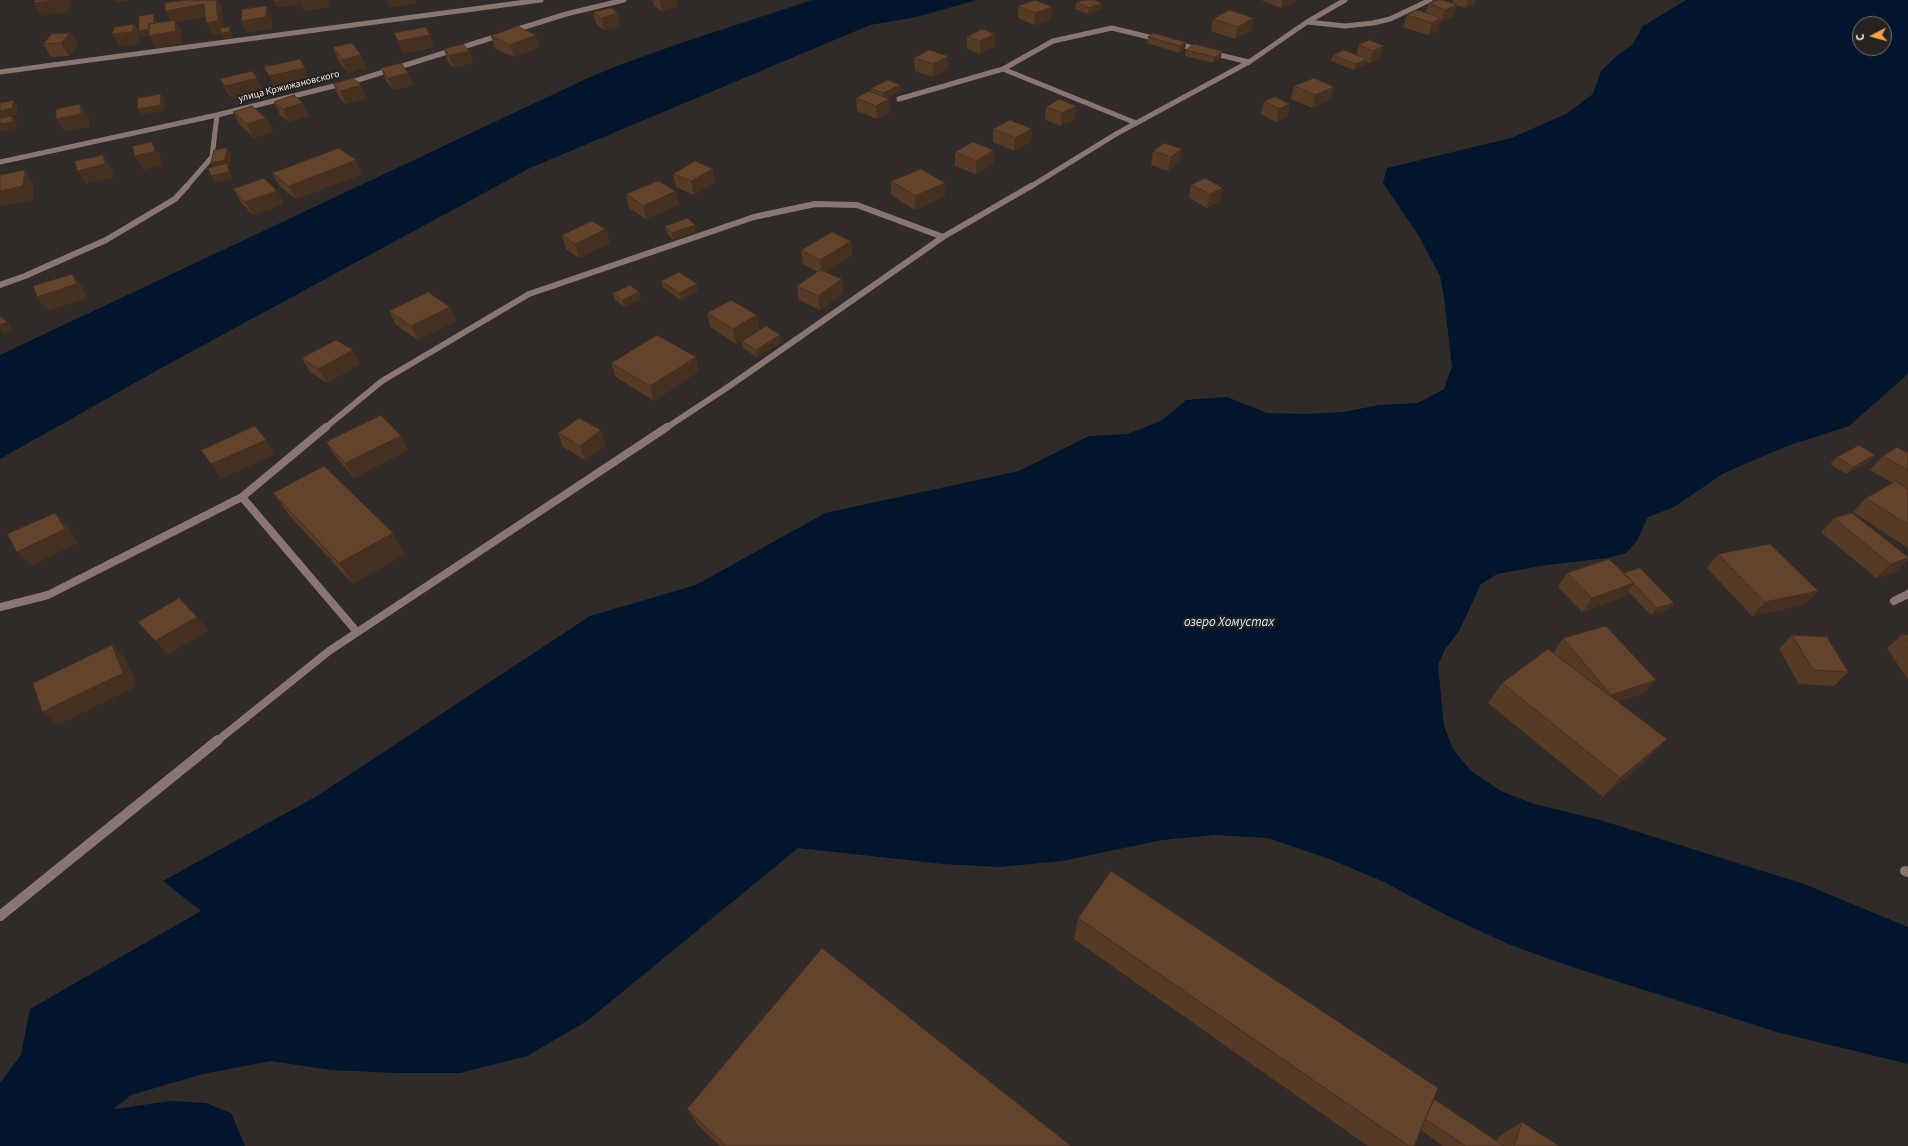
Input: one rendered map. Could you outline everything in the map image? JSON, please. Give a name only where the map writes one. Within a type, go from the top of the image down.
[{"type":"street","points":[[0,72],[486,5],[542,0]]},
{"type":"street","name":"улица Кржижановского","points":[[0,162],[216,115],[403,67],[566,14],[624,0]]},
{"type":"street","points":[[0,916],[329,651],[728,387],[943,237],[1136,123],[1249,62],[1307,22],[1345,0]]},
{"type":"street","points":[[1307,22],[1345,26],[1373,23],[1390,19],[1430,0]]},
{"type":"street","points":[[899,99],[1004,69],[1053,41],[1112,28],[1249,62]]},
{"type":"street","points":[[1004,69],[1136,123]]},
{"type":"street","points":[[0,285],[25,276],[106,240],[175,199],[212,157],[216,115]]},
{"type":"street","points":[[0,607],[48,595],[242,497],[382,381],[529,294],[754,217],[815,204],[857,205],[943,237]]},
{"type":"street","points":[[242,497],[357,632]]},
{"type":"street","points":[[1894,601],[1908,594]]},
{"type":"water","points":[[812,0],[977,0],[916,17],[870,25],[530,168],[163,367],[0,459],[0,355],[588,78],[678,44]]},
{"type":"water","name":"озеро Хомустах","points":[[1686,0],[1908,0],[1908,374],[1849,426],[1787,446],[1724,473],[1674,507],[1648,517],[1637,541],[1626,553],[1607,558],[1540,566],[1497,574],[1481,584],[1459,631],[1445,649],[1438,665],[1444,726],[1453,749],[1471,771],[1501,791],[1534,804],[1600,820],[1804,884],[1908,927],[1908,1064],[1777,1032],[1572,967],[1508,944],[1446,915],[1384,882],[1327,858],[1268,838],[1215,835],[1162,840],[1062,861],[999,867],[943,864],[798,848],[587,1021],[527,1056],[460,1073],[397,1073],[331,1070],[271,1061],[203,1074],[131,1095],[68,1146],[0,1146],[0,1083],[21,1055],[30,1009],[201,911],[163,881],[317,796],[590,616],[696,585],[825,513],[1019,471],[1089,436],[1127,434],[1161,421],[1186,400],[1227,397],[1267,413],[1306,414],[1344,412],[1379,405],[1418,403],[1444,389],[1452,367],[1444,297],[1440,276],[1419,236],[1383,183],[1387,168],[1511,138],[1566,114],[1593,94],[1601,71],[1620,53],[1632,45],[1643,26]]},
{"type":"building","points":[[35,0],[61,0],[33,3]]},
{"type":"building","points":[[185,0],[216,0],[218,21],[206,23],[204,4],[165,11],[165,3]]},
{"type":"building","points":[[274,0],[287,0],[274,2]]},
{"type":"building","points":[[1035,0],[1052,7],[1035,13],[1018,6]]},
{"type":"building","points":[[1083,0],[1094,0],[1102,3],[1089,8],[1076,2]]},
{"type":"building","points":[[1437,0],[1443,0],[1457,5],[1445,10],[1429,3]]},
{"type":"building","points":[[267,6],[266,17],[241,21],[242,9]]},
{"type":"building","points":[[611,8],[618,13],[601,18],[593,12]]},
{"type":"building","points":[[1229,10],[1254,18],[1238,27],[1213,19]]},
{"type":"building","points":[[1417,10],[1441,18],[1432,23],[1407,15]]},
{"type":"building","points":[[154,14],[154,23],[149,24],[149,29],[139,31],[139,16]]},
{"type":"building","points":[[175,20],[176,31],[149,36],[149,24]]},
{"type":"building","points":[[134,24],[132,32],[112,34],[115,27]]},
{"type":"building","points":[[517,26],[536,35],[510,45],[491,36]]},
{"type":"building","points":[[229,27],[230,32],[221,33],[220,28]]},
{"type":"building","points":[[426,27],[430,35],[398,41],[394,33]]},
{"type":"building","points":[[982,29],[995,34],[980,41],[967,37]]},
{"type":"building","points":[[70,33],[61,43],[43,44],[52,34]]},
{"type":"building","points":[[1153,33],[1186,42],[1180,46],[1148,37]]},
{"type":"building","points":[[1369,40],[1384,46],[1373,51],[1359,45]]},
{"type":"building","points":[[352,43],[361,55],[342,60],[333,47]]},
{"type":"building","points":[[463,44],[469,51],[449,55],[444,49]]},
{"type":"building","points":[[1194,44],[1222,51],[1215,57],[1186,50]]},
{"type":"building","points":[[929,50],[948,56],[933,64],[914,58]]},
{"type":"building","points":[[1344,50],[1367,59],[1356,64],[1333,55]]},
{"type":"building","points":[[300,59],[305,68],[269,76],[264,67]]},
{"type":"building","points":[[401,63],[408,73],[388,78],[381,68]]},
{"type":"building","points":[[252,71],[257,78],[225,86],[220,79]]},
{"type":"building","points":[[353,78],[361,85],[340,91],[333,84]]},
{"type":"building","points":[[1314,78],[1334,87],[1315,95],[1294,86]]},
{"type":"building","points":[[888,80],[900,85],[883,93],[871,88]]},
{"type":"building","points":[[869,91],[889,99],[876,106],[856,98]]},
{"type":"building","points":[[161,94],[160,105],[137,109],[138,98]]},
{"type":"building","points":[[294,95],[303,103],[283,109],[274,102]]},
{"type":"building","points":[[1275,97],[1290,104],[1279,109],[1264,101]]},
{"type":"building","points":[[1059,99],[1076,106],[1062,113],[1046,107]]},
{"type":"building","points":[[14,100],[12,108],[0,111],[0,103]]},
{"type":"building","points":[[80,104],[81,114],[56,119],[56,109]]},
{"type":"building","points":[[252,106],[266,118],[247,124],[233,112]]},
{"type":"building","points":[[12,116],[12,122],[0,124],[0,118]]},
{"type":"building","points":[[1010,120],[1032,129],[1015,138],[993,129]]},
{"type":"building","points":[[152,142],[155,151],[135,156],[132,146]]},
{"type":"building","points":[[973,142],[994,150],[976,161],[955,152]]},
{"type":"building","points":[[1164,143],[1182,149],[1171,157],[1153,151]]},
{"type":"building","points":[[227,148],[225,160],[211,163],[214,150]]},
{"type":"building","points":[[339,148],[356,160],[289,186],[272,173]]},
{"type":"building","points":[[103,155],[105,164],[77,171],[75,161]]},
{"type":"building","points":[[695,161],[713,169],[691,181],[673,174]]},
{"type":"building","points":[[227,163],[229,172],[211,176],[208,168]]},
{"type":"building","points":[[921,169],[945,183],[915,196],[891,181]]},
{"type":"building","points":[[25,170],[23,186],[0,191],[0,175]]},
{"type":"building","points":[[264,178],[277,191],[245,202],[233,189]]},
{"type":"building","points":[[1205,178],[1223,188],[1210,194],[1191,185]]},
{"type":"building","points":[[658,181],[676,191],[643,206],[626,194]]},
{"type":"building","points":[[688,218],[695,225],[672,233],[665,226]]},
{"type":"building","points":[[592,221],[606,229],[575,244],[562,235]]},
{"type":"building","points":[[832,232],[851,241],[820,260],[801,250]]},
{"type":"building","points":[[820,270],[842,279],[818,296],[797,286]]},
{"type":"building","points":[[679,272],[697,284],[679,293],[661,281]]},
{"type":"building","points":[[72,274],[77,284],[37,297],[33,286]]},
{"type":"building","points":[[630,285],[639,292],[622,300],[613,293]]},
{"type":"building","points":[[428,292],[450,307],[411,326],[389,311]]},
{"type":"building","points":[[731,300],[757,315],[733,329],[707,313]]},
{"type":"building","points":[[0,316],[7,322],[0,325]]},
{"type":"building","points":[[766,326],[780,335],[756,350],[742,341]]},
{"type":"building","points":[[657,335],[696,357],[650,386],[611,363]]},
{"type":"building","points":[[336,340],[353,350],[318,369],[302,358]]},
{"type":"building","points":[[381,415],[401,436],[345,463],[326,442]]},
{"type":"building","points":[[579,418],[601,430],[580,446],[558,433]]},
{"type":"building","points":[[255,426],[266,440],[211,464],[201,450]]},
{"type":"building","points":[[1859,445],[1875,455],[1853,467],[1837,457]]},
{"type":"building","points":[[1897,447],[1908,453],[1908,470],[1883,456]]},
{"type":"building","points":[[324,466],[393,533],[339,563],[273,493]]},
{"type":"building","points":[[1896,481],[1908,489],[1908,525],[1866,498]]},
{"type":"building","points":[[55,513],[65,529],[17,552],[7,534]]},
{"type":"building","points":[[1852,513],[1908,558],[1890,564],[1834,518]]},
{"type":"building","points":[[1770,544],[1818,591],[1765,602],[1718,554]]},
{"type":"building","points":[[1609,559],[1634,583],[1592,598],[1567,573]]},
{"type":"building","points":[[1640,568],[1674,603],[1657,608],[1623,573]]},
{"type":"building","points":[[179,598],[197,617],[155,641],[138,622]]},
{"type":"building","points":[[1606,626],[1656,680],[1611,695],[1563,638]]},
{"type":"building","points":[[1902,634],[1908,635],[1908,643]]},
{"type":"building","points":[[1792,635],[1827,637],[1848,672],[1813,670]]},
{"type":"building","points":[[112,645],[123,673],[42,712],[33,683]]},
{"type":"building","points":[[1548,649],[1667,739],[1620,778],[1502,683]]},
{"type":"building","points":[[1111,871],[1438,1088],[1414,1146],[1409,1146],[1078,918]]},
{"type":"building","points":[[822,948],[1071,1146],[726,1146],[687,1109]]},
{"type":"building","points":[[1434,1099],[1504,1146],[1466,1146],[1425,1119]]},
{"type":"building","points":[[1522,1122],[1559,1146],[1514,1146]]},
{"type":"waterway","points":[[101,1146],[170,1136],[206,1138],[210,1146]]}]
